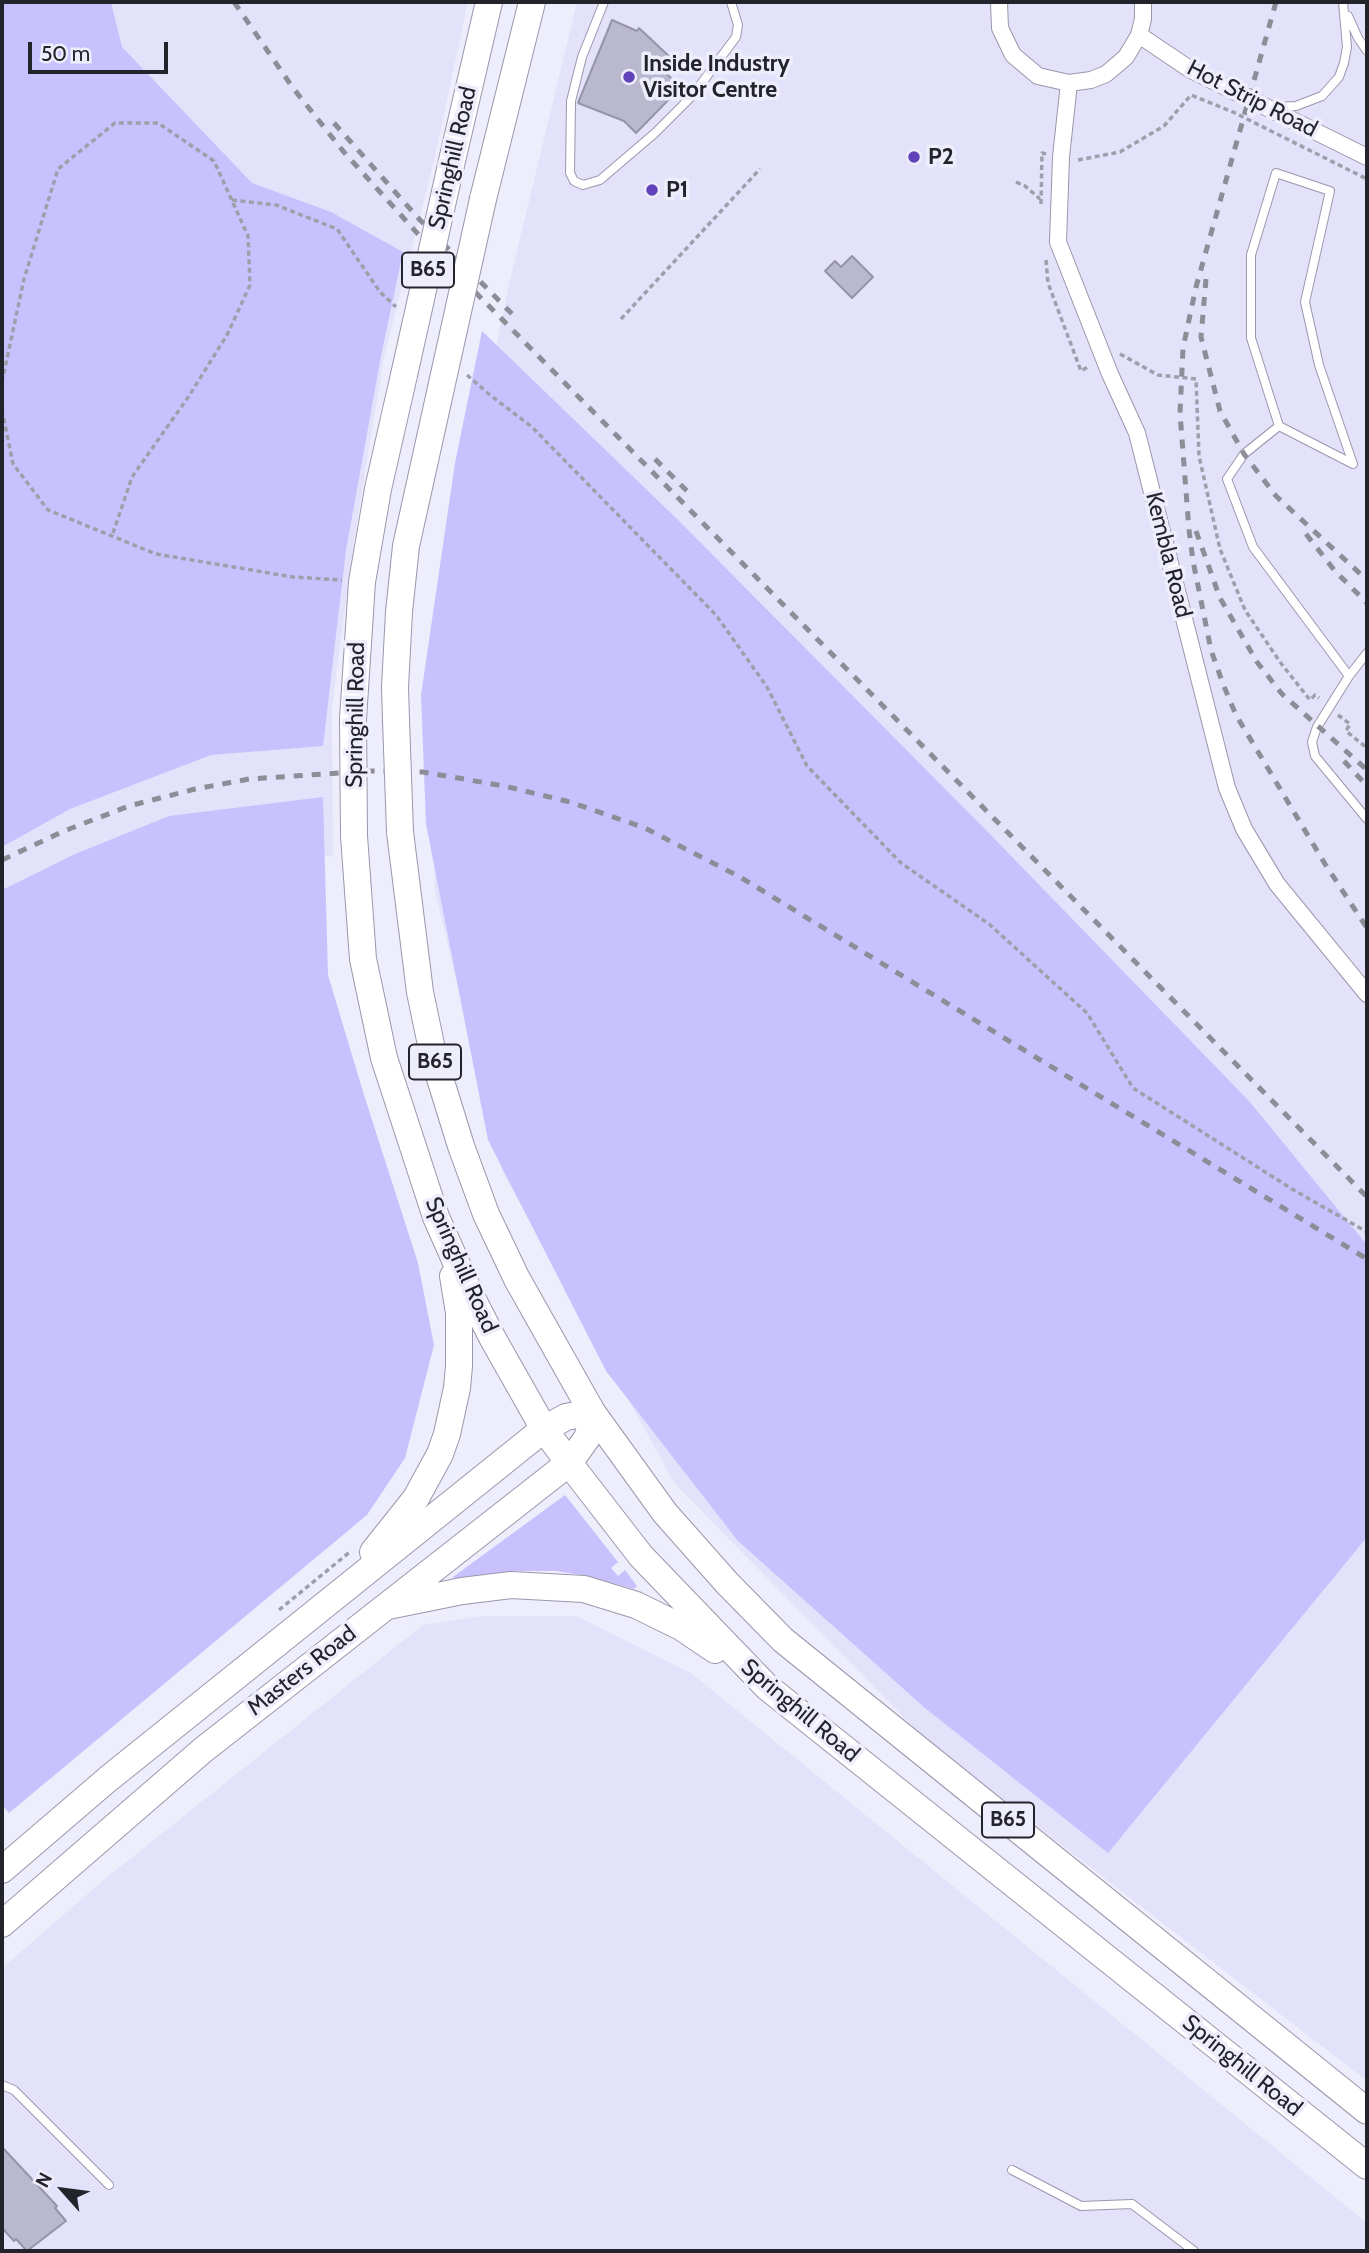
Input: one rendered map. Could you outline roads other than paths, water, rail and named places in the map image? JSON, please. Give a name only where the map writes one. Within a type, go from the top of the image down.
[{"type":"main road","name":"Springhill Road","points":[[489,2],[379,489],[362,582],[353,719],[354,836],[363,959],[384,1058],[436,1217],[477,1307],[544,1429],[641,1556],[767,1688],[1367,2166]]},
{"type":"main road","name":"Springhill Road","points":[[532,2],[484,199],[406,546],[395,687],[400,832],[420,992],[434,1059],[486,1214],[517,1279],[593,1413],[665,1513],[727,1583],[783,1640],[1367,2110]]},
{"type":"main road","points":[[322,1608],[382,1542],[416,1498],[440,1454],[447,1434],[457,1388],[459,1313],[455,1282],[436,1217]]},
{"type":"main road","name":"Masters Road","points":[[2,1870],[107,1779],[544,1429],[566,1417],[593,1413],[587,1438],[569,1463],[203,1750],[2,1924]]},
{"type":"main road","points":[[383,1607],[462,1591],[511,1585],[584,1589],[636,1605],[665,1618],[767,1688]]},
{"type":"street","points":[[999,2],[1000,28],[1013,55],[1038,76],[1069,83],[1091,80],[1115,68],[1126,57],[1139,35],[1143,2]]},
{"type":"street","name":"Hot Strip Road","points":[[1139,35],[1191,71],[1367,157]]},
{"type":"street","name":"Kembla Road","points":[[1069,83],[1061,157],[1058,242],[1136,433],[1227,788],[1244,829],[1278,884],[1367,994]]},
{"type":"lane","points":[[604,2],[582,57],[571,101],[570,173],[577,183],[583,185],[600,180],[655,133],[692,96],[736,37],[738,25],[731,2]]},
{"type":"lane","points":[[1343,3],[1358,38],[1367,51]]},
{"type":"lane","points":[[1258,103],[1273,107],[1296,106],[1322,96],[1332,87],[1339,77],[1346,55],[1343,3]]},
{"type":"lane","points":[[1276,173],[1330,191],[1305,302],[1319,365],[1353,464],[1279,426],[1251,338],[1251,255],[1276,173]]},
{"type":"lane","points":[[1279,426],[1244,454],[1227,479],[1254,547],[1349,676]]},
{"type":"lane","points":[[1367,653],[1329,708],[1314,736],[1313,749],[1315,756],[1367,818]]},
{"type":"lane","points":[[2,2085],[14,2090],[109,2185]]},
{"type":"lane","points":[[1012,2170],[1081,2206],[1132,2204],[1194,2251]]},
{"type":"railway","points":[[234,2],[293,88],[343,151],[418,234],[1367,1197]]},
{"type":"railway","points":[[1276,2],[1196,287],[1183,348],[1180,413],[1189,530],[1211,650],[1236,715],[1325,864],[1367,928]]},
{"type":"railway","points":[[334,123],[420,220],[518,320]]},
{"type":"railway","points":[[1206,279],[1201,337],[1220,411],[1244,454],[1276,496],[1367,580]]},
{"type":"railway","points":[[655,459],[690,494]]},
{"type":"railway","points":[[1196,531],[1220,598],[1257,662],[1282,694],[1367,770]]},
{"type":"railway","points":[[1306,534],[1335,571],[1367,603]]},
{"type":"railway","points":[[1344,761],[1367,786]]},
{"type":"railway","points":[[2,860],[64,831],[129,806],[249,779],[370,771],[423,772],[504,786],[570,802],[645,828],[740,877],[1367,1259]]},
{"type":"place","name":"Inside Industry Visitor Centre","points":[[629,77]]},
{"type":"place","name":"P2","points":[[914,157]]},
{"type":"place","name":"P1","points":[[652,190]]}]
